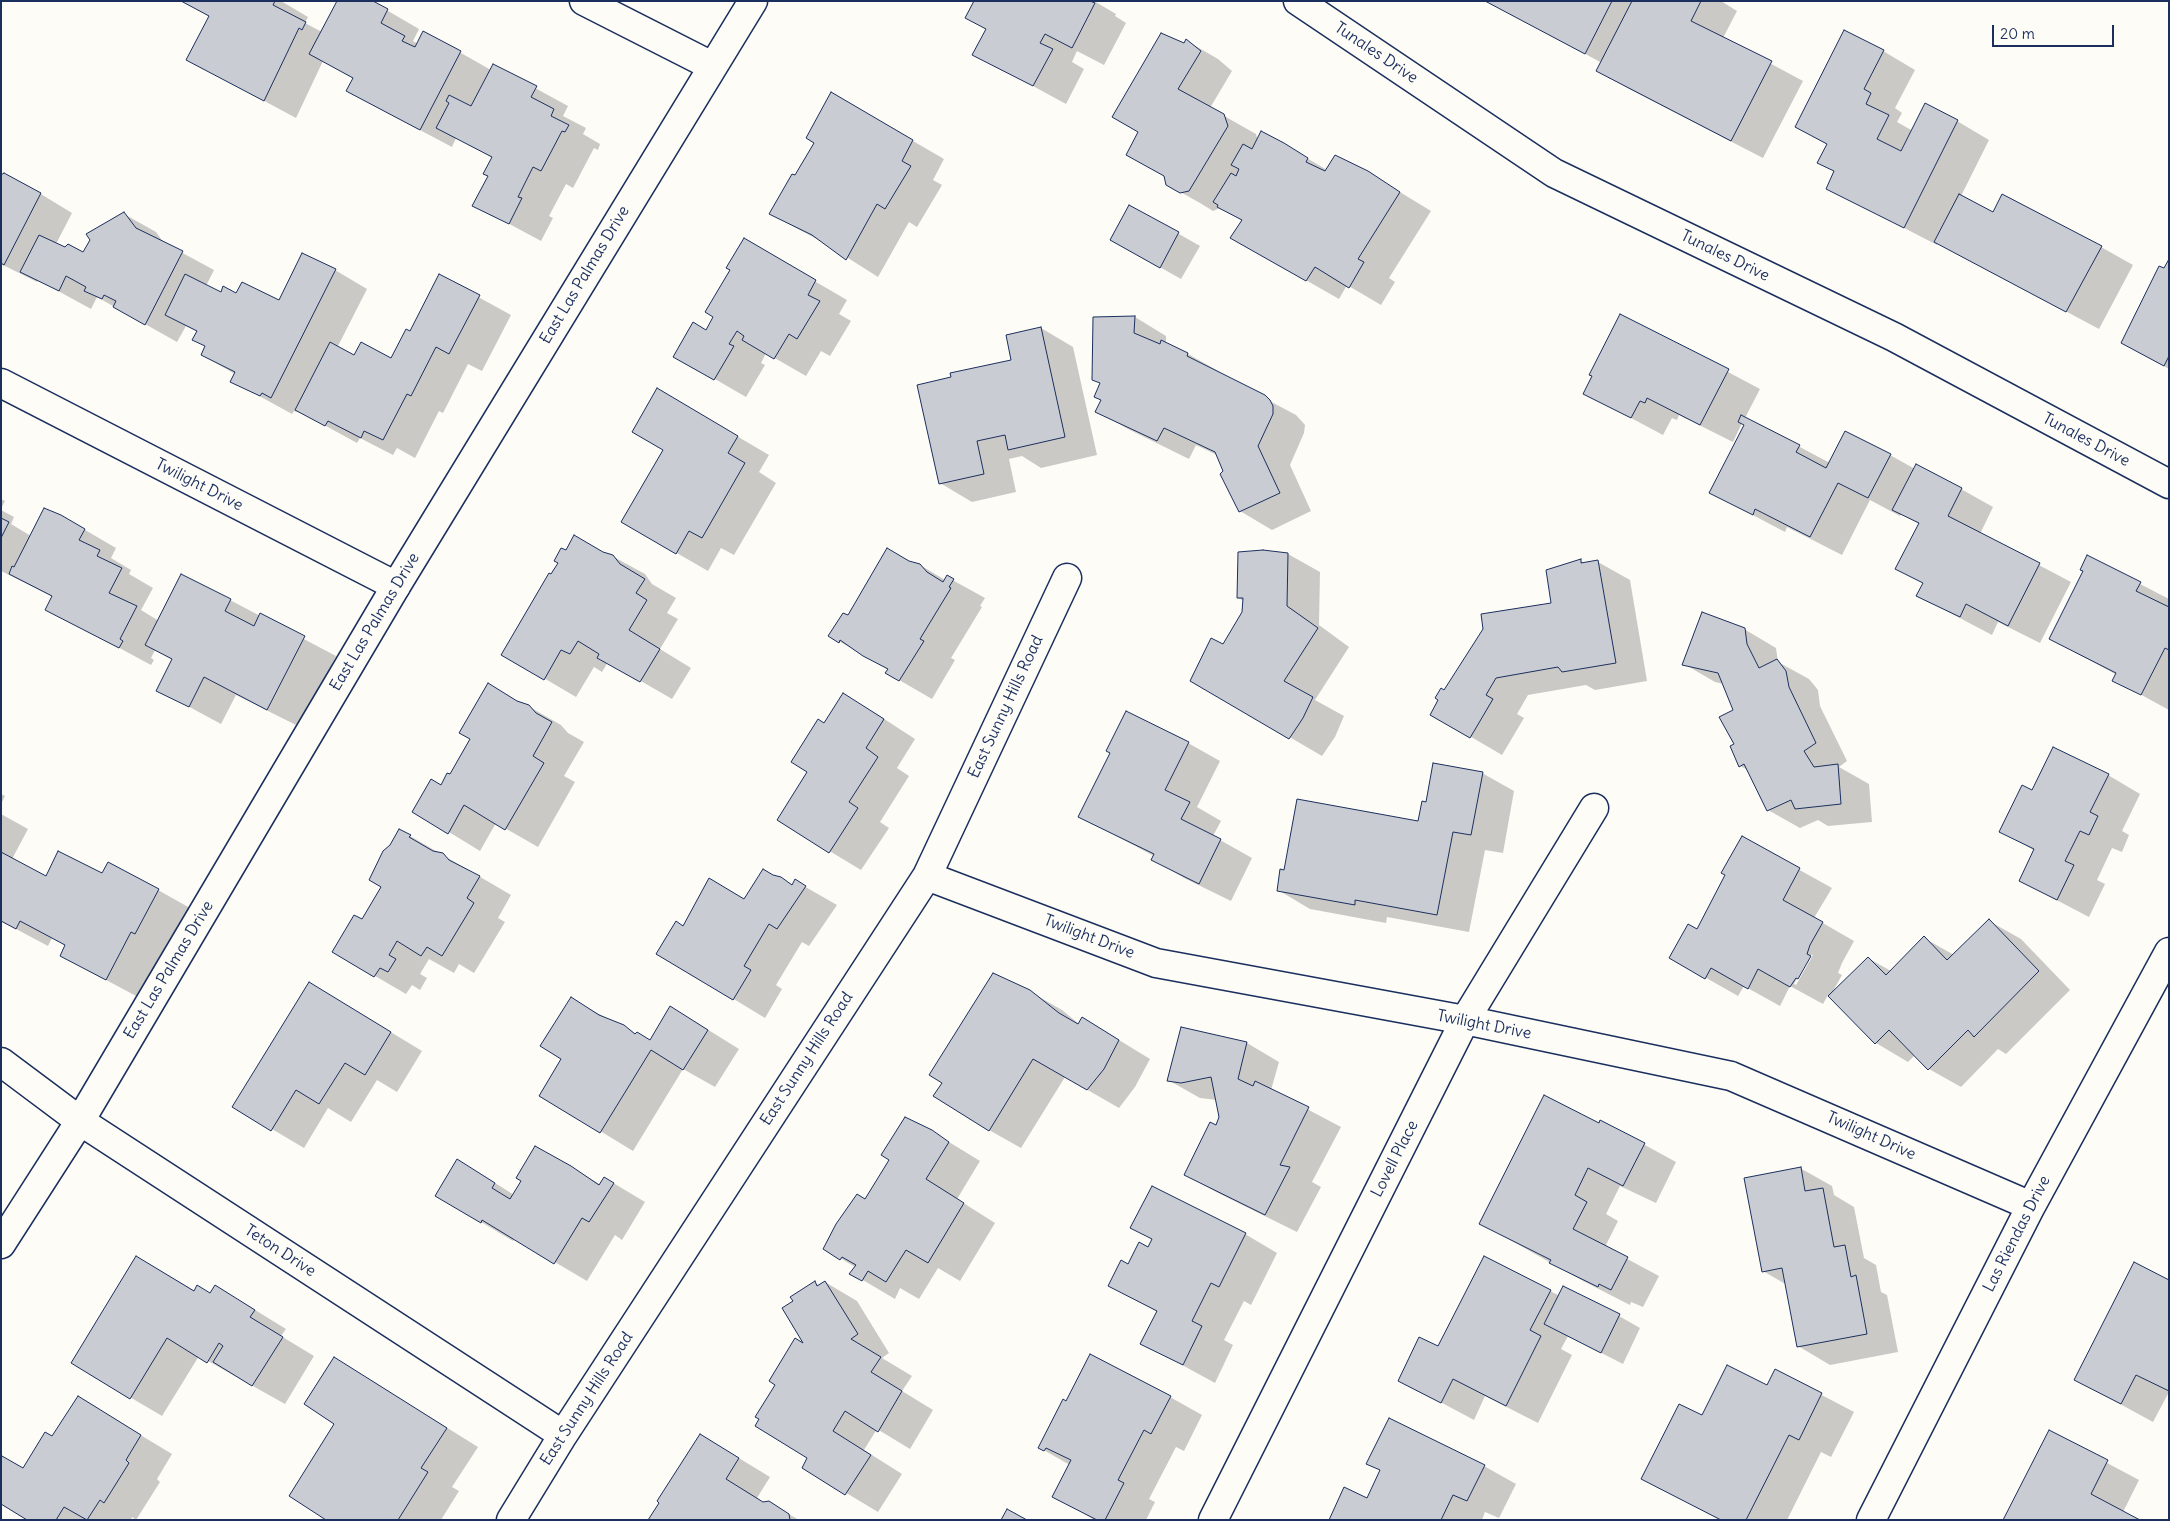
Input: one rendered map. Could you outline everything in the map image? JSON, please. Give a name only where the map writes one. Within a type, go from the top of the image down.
[{"type":"street","points":[[584,1],[712,66]]},
{"type":"street","name":"East Las Palmas Drive","points":[[1,1244],[80,1121],[396,586],[753,1]]},
{"type":"street","name":"Tunales Drive","points":[[1298,1],[1554,173],[1894,337],[2169,484]]},
{"type":"street","name":"Twilight Drive","points":[[1,383],[396,586]]},
{"type":"street","name":"East Sunny Hills Road","points":[[511,1520],[563,1435],[927,876],[1067,578]]},
{"type":"street","name":"Lovell Place","points":[[1213,1520],[1465,1020],[1594,808]]},
{"type":"street","name":"Twilight Drive","points":[[927,876],[1156,962],[1465,1020],[1731,1076],[2030,1206]]},
{"type":"street","name":"Las Riendas Drive","points":[[1871,1520],[2030,1206],[2169,952]]},
{"type":"street","name":"Teton Drive","points":[[1,1062],[80,1121],[563,1435]]},
{"type":"building","points":[[181,1],[275,1],[273,5],[306,22],[302,30],[299,28],[264,101],[186,60],[209,16]]},
{"type":"building","points":[[337,1],[373,1],[388,9],[381,23],[405,36],[402,41],[415,47],[423,31],[461,51],[420,130],[346,91],[353,78],[309,54]]},
{"type":"building","points":[[974,1],[1090,1],[1095,3],[1072,48],[1045,34],[1040,43],[1053,49],[1033,86],[972,55],[986,29],[965,18]]},
{"type":"building","points":[[1485,1],[1612,1],[1585,54]]},
{"type":"building","points":[[1632,1],[1701,1],[1691,21],[1772,61],[1731,141],[1596,71]]},
{"type":"building","points":[[1844,30],[1884,50],[1864,89],[1871,93],[1866,104],[1889,115],[1877,139],[1901,151],[1925,103],[1958,120],[1904,228],[1826,189],[1834,171],[1817,163],[1827,144],[1795,127]]},
{"type":"building","points":[[1161,33],[1184,43],[1186,39],[1201,51],[1178,89],[1224,114],[1228,126],[1189,191],[1180,193],[1166,185],[1164,176],[1126,155],[1138,132],[1112,117]]},
{"type":"building","points":[[493,64],[537,86],[531,97],[554,109],[551,116],[569,125],[565,132],[562,131],[541,171],[533,167],[518,197],[522,198],[509,224],[472,206],[488,176],[483,174],[492,157],[436,128],[449,103],[446,101],[449,95],[471,106]]},
{"type":"building","points":[[831,92],[913,140],[902,161],[911,166],[885,209],[877,204],[846,260],[812,235],[769,214],[792,174],[795,175],[814,143],[806,138]]},
{"type":"building","points":[[1261,131],[1308,158],[1306,162],[1325,171],[1335,155],[1368,171],[1400,192],[1358,259],[1364,262],[1349,288],[1315,267],[1306,281],[1230,238],[1242,220],[1217,207],[1218,205],[1213,202],[1231,173],[1236,176],[1239,169],[1231,165],[1243,144],[1252,149]]},
{"type":"building","points":[[4,173],[41,193],[4,265],[1,263],[1,175]]},
{"type":"building","points":[[1959,194],[1993,212],[2002,194],[2102,246],[2066,312],[1934,242]]},
{"type":"building","points":[[1129,205],[1179,232],[1160,268],[1110,240]]},
{"type":"building","points":[[124,212],[136,228],[183,251],[145,325],[113,307],[116,301],[104,295],[102,299],[84,291],[86,287],[66,276],[59,291],[20,272],[39,235],[65,247],[68,244],[83,252],[90,240],[86,234]]},
{"type":"building","points":[[744,238],[816,280],[808,295],[820,301],[797,339],[789,334],[774,359],[742,340],[744,336],[737,331],[729,344],[734,346],[714,380],[673,357],[693,322],[706,330],[713,317],[705,312],[730,270],[726,268]]},
{"type":"building","points":[[302,253],[336,269],[271,398],[262,393],[260,396],[230,382],[235,372],[201,355],[205,346],[192,340],[197,331],[165,315],[185,274],[221,292],[223,286],[236,293],[242,282],[279,300]]},
{"type":"building","points":[[2169,259],[2169,356],[2164,366],[2121,343],[2159,266],[2164,268]]},
{"type":"building","points":[[439,274],[480,295],[449,354],[436,347],[411,396],[407,394],[383,440],[364,431],[361,438],[328,421],[325,426],[295,410],[330,342],[354,355],[361,342],[391,358],[406,329],[410,331]]},
{"type":"building","points":[[1620,314],[1729,369],[1700,425],[1647,398],[1645,403],[1640,401],[1631,418],[1583,394],[1592,376],[1589,375]]},
{"type":"building","points":[[1135,316],[1134,333],[1160,344],[1161,340],[1188,353],[1187,356],[1265,395],[1270,400],[1273,406],[1273,414],[1258,446],[1280,493],[1239,512],[1220,474],[1223,471],[1215,452],[1164,428],[1157,441],[1095,412],[1101,400],[1094,397],[1100,383],[1092,380],[1093,317]]},
{"type":"building","points":[[1041,327],[1065,437],[1008,450],[1005,435],[977,441],[984,474],[939,484],[917,385],[951,377],[950,373],[1011,360],[1006,335]]},
{"type":"building","points":[[657,388],[738,436],[728,453],[745,463],[702,538],[689,531],[676,554],[621,522],[663,450],[632,432]]},
{"type":"building","points":[[1741,415],[1800,445],[1796,452],[1826,468],[1845,431],[1891,454],[1868,498],[1838,483],[1810,537],[1755,509],[1753,515],[1709,493],[1744,425],[1738,422]]},
{"type":"building","points":[[1916,464],[1962,488],[1948,516],[2040,563],[2008,626],[1966,604],[1960,617],[1916,596],[1923,583],[1895,569],[1919,523],[1892,510]]},
{"type":"building","points":[[44,508],[61,515],[85,529],[79,540],[100,550],[97,556],[122,568],[109,593],[137,606],[120,639],[123,641],[119,648],[45,610],[52,596],[9,574]]},
{"type":"building","points":[[1,518],[9,522],[1,538]]},
{"type":"building","points":[[574,535],[603,552],[613,555],[620,564],[645,579],[636,593],[647,600],[629,630],[660,649],[640,682],[597,658],[599,654],[578,641],[570,654],[561,650],[544,680],[501,655],[549,573],[551,574],[558,563],[554,561],[561,548],[566,550]]},
{"type":"building","points":[[887,548],[909,561],[920,564],[927,572],[943,582],[947,575],[954,579],[949,587],[951,588],[920,639],[924,641],[899,681],[885,673],[888,669],[863,656],[840,640],[839,643],[828,636],[843,613],[848,615]]},
{"type":"building","points":[[1263,550],[1288,553],[1287,606],[1318,628],[1284,681],[1313,697],[1303,718],[1289,739],[1190,681],[1211,638],[1223,644],[1242,612],[1243,598],[1237,598],[1238,552]]},
{"type":"building","points":[[2087,555],[2141,582],[2136,591],[2169,607],[2169,650],[2165,648],[2141,695],[2112,681],[2116,673],[2049,639],[2083,571],[2080,570]]},
{"type":"building","points":[[1581,559],[1581,563],[1598,560],[1616,663],[1562,672],[1558,667],[1496,678],[1486,695],[1493,699],[1470,738],[1430,715],[1438,700],[1435,698],[1441,688],[1444,690],[1483,629],[1481,614],[1551,603],[1546,570]]},
{"type":"building","points":[[181,574],[231,599],[225,611],[254,626],[260,613],[305,636],[267,710],[204,677],[189,707],[156,691],[172,659],[145,645]]},
{"type":"building","points":[[1702,612],[1745,628],[1747,644],[1759,668],[1777,659],[1786,671],[1789,687],[1816,743],[1804,751],[1814,767],[1838,764],[1841,804],[1795,809],[1791,800],[1767,811],[1744,764],[1739,767],[1730,746],[1734,744],[1719,717],[1733,710],[1718,673],[1682,665]]},
{"type":"building","points":[[488,683],[517,701],[529,705],[536,713],[552,722],[533,756],[544,763],[505,830],[464,805],[448,834],[412,812],[431,779],[441,785],[447,773],[450,774],[470,739],[459,733]]},
{"type":"building","points":[[843,693],[884,719],[866,748],[878,757],[849,802],[858,808],[829,853],[777,820],[807,772],[791,762],[818,719],[824,723]]},
{"type":"building","points":[[1126,711],[1189,742],[1165,790],[1190,802],[1181,819],[1221,839],[1199,884],[1151,860],[1154,854],[1078,817],[1110,753],[1106,751]]},
{"type":"building","points":[[2053,747],[2109,774],[2090,812],[2098,816],[2089,835],[2080,831],[2065,861],[2074,865],[2057,900],[2019,881],[2034,849],[1999,832],[2022,785],[2032,790]]},
{"type":"building","points":[[1433,763],[1483,772],[1471,835],[1453,832],[1437,915],[1355,900],[1355,905],[1277,891],[1280,869],[1284,870],[1297,799],[1418,821],[1422,801],[1426,802]]},
{"type":"building","points":[[399,829],[433,851],[443,853],[449,860],[480,876],[467,898],[474,903],[442,956],[427,947],[421,956],[397,941],[389,955],[396,959],[388,972],[380,968],[374,977],[332,952],[354,915],[362,919],[381,887],[369,880],[383,851],[390,845]]},
{"type":"building","points":[[1742,836],[1800,868],[1783,900],[1823,922],[1810,945],[1807,954],[1811,956],[1798,979],[1796,978],[1790,987],[1758,969],[1748,989],[1711,968],[1705,979],[1669,958],[1688,924],[1697,929],[1725,875],[1721,873]]},
{"type":"building","points":[[58,851],[102,873],[108,862],[159,889],[135,934],[131,932],[106,980],[60,956],[65,945],[20,921],[16,929],[1,921],[1,852],[46,876]]},
{"type":"building","points":[[763,869],[781,877],[792,885],[795,879],[806,886],[777,929],[769,924],[744,966],[751,970],[733,1000],[656,954],[676,921],[683,926],[709,878],[744,899]]},
{"type":"building","points":[[1989,919],[2039,971],[1974,1037],[1968,1030],[1928,1070],[1889,1030],[1875,1044],[1828,996],[1868,957],[1886,975],[1924,936],[1947,960]]},
{"type":"building","points":[[993,973],[1030,990],[1059,1013],[1078,1024],[1082,1017],[1119,1040],[1104,1069],[1087,1090],[1033,1059],[989,1131],[933,1096],[942,1083],[929,1075]]},
{"type":"building","points":[[309,982],[391,1032],[365,1075],[345,1063],[319,1104],[296,1090],[271,1131],[232,1107]]},
{"type":"building","points":[[571,997],[599,1015],[624,1025],[635,1034],[637,1032],[650,1040],[670,1006],[708,1030],[683,1070],[651,1050],[600,1133],[539,1096],[561,1059],[540,1046]]},
{"type":"building","points":[[1181,1027],[1247,1042],[1238,1079],[1253,1086],[1255,1081],[1309,1107],[1280,1165],[1290,1167],[1265,1215],[1184,1175],[1210,1122],[1216,1125],[1219,1117],[1211,1077],[1181,1083],[1167,1081]]},
{"type":"building","points":[[1544,1095],[1599,1123],[1600,1120],[1645,1143],[1623,1186],[1588,1168],[1575,1195],[1587,1202],[1573,1229],[1628,1257],[1611,1290],[1599,1284],[1598,1287],[1549,1263],[1551,1260],[1479,1224]]},
{"type":"building","points":[[905,1117],[932,1130],[949,1142],[926,1179],[964,1203],[928,1263],[906,1250],[886,1282],[868,1271],[862,1281],[849,1274],[856,1265],[842,1257],[840,1260],[823,1249],[836,1224],[857,1194],[865,1199],[889,1160],[881,1155]]},
{"type":"building","points":[[535,1146],[571,1166],[599,1185],[604,1177],[614,1183],[589,1222],[582,1218],[554,1264],[482,1220],[481,1223],[435,1196],[457,1159],[495,1183],[492,1188],[510,1199],[521,1181],[516,1178]]},
{"type":"building","points":[[1801,1167],[1805,1191],[1823,1188],[1834,1247],[1845,1245],[1851,1277],[1856,1275],[1867,1334],[1797,1347],[1782,1268],[1762,1272],[1744,1178]]},
{"type":"building","points":[[1152,1186],[1246,1233],[1219,1287],[1211,1283],[1192,1321],[1202,1326],[1183,1365],[1140,1344],[1157,1311],[1108,1286],[1121,1260],[1128,1264],[1139,1242],[1148,1247],[1152,1239],[1130,1228]]},
{"type":"building","points":[[136,1256],[194,1291],[197,1285],[210,1293],[215,1285],[255,1310],[250,1317],[283,1337],[252,1386],[213,1362],[223,1346],[219,1343],[207,1363],[167,1338],[130,1399],[71,1363]]},
{"type":"building","points":[[1484,1256],[1551,1290],[1530,1330],[1541,1336],[1506,1406],[1453,1379],[1441,1403],[1398,1381],[1419,1337],[1438,1346]]},
{"type":"building","points":[[2134,1262],[2169,1280],[2169,1391],[2136,1375],[2121,1404],[2074,1380]]},
{"type":"building","points":[[815,1281],[817,1286],[825,1281],[858,1334],[851,1339],[881,1357],[871,1372],[902,1391],[878,1432],[845,1411],[833,1431],[871,1455],[845,1495],[802,1468],[807,1458],[755,1426],[759,1419],[755,1417],[775,1385],[769,1381],[795,1338],[803,1343],[782,1308],[793,1301],[790,1297]]},
{"type":"building","points":[[1563,1286],[1620,1314],[1601,1353],[1544,1324]]},
{"type":"building","points":[[1090,1354],[1171,1396],[1151,1434],[1144,1430],[1118,1480],[1124,1483],[1105,1520],[1097,1520],[1052,1497],[1071,1460],[1046,1448],[1044,1451],[1038,1448],[1063,1399],[1066,1401]]},
{"type":"building","points":[[334,1357],[447,1428],[421,1468],[428,1472],[398,1520],[326,1520],[289,1496],[334,1424],[304,1404]]},
{"type":"building","points":[[1727,1365],[1767,1385],[1775,1369],[1822,1393],[1799,1440],[1789,1435],[1746,1520],[1721,1520],[1641,1479],[1679,1404],[1702,1415]]},
{"type":"building","points":[[78,1396],[141,1435],[126,1460],[129,1463],[104,1503],[100,1500],[87,1520],[64,1507],[56,1520],[27,1520],[1,1504],[1,1457],[23,1468],[45,1432],[52,1436]]},
{"type":"building","points":[[1389,1418],[1485,1465],[1467,1501],[1453,1495],[1441,1520],[1329,1520],[1344,1487],[1367,1498],[1380,1470],[1366,1464]]},
{"type":"building","points":[[2049,1430],[2108,1460],[2091,1494],[2140,1520],[2003,1520]]},
{"type":"building","points":[[700,1434],[739,1458],[726,1479],[763,1502],[769,1501],[789,1514],[790,1520],[648,1520],[659,1503],[657,1501]]},
{"type":"building","points":[[1007,1509],[1027,1520],[1001,1520]]}]
